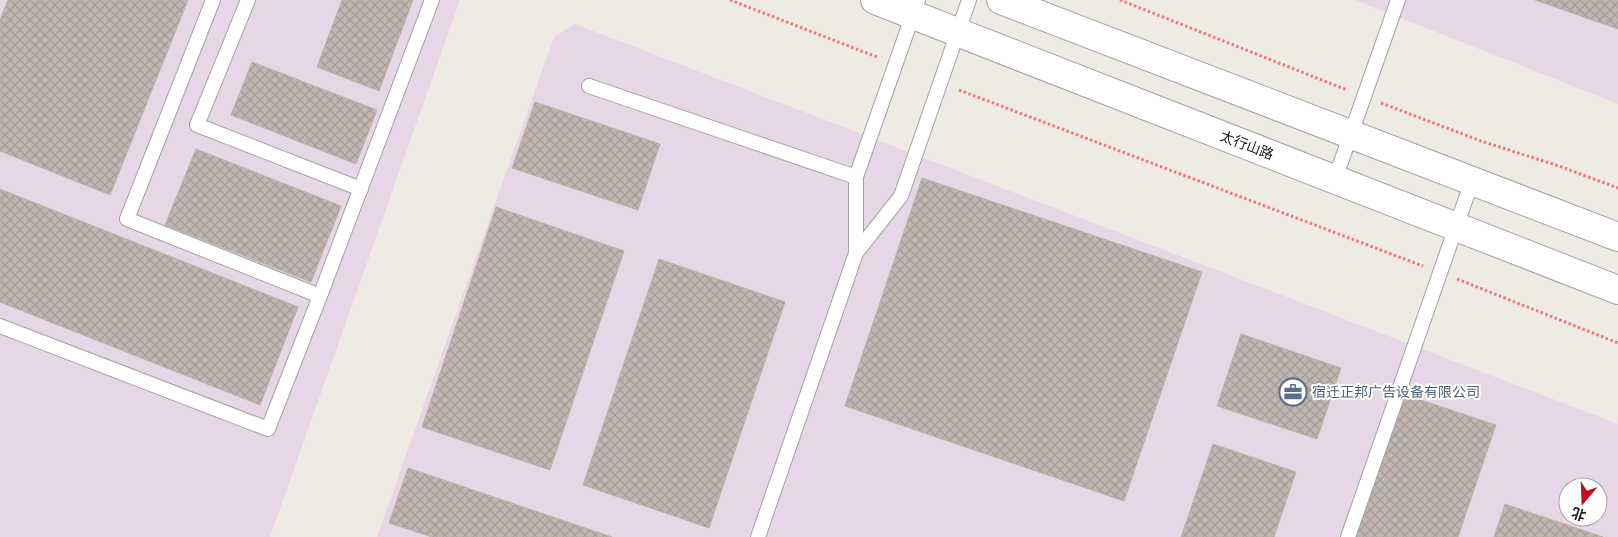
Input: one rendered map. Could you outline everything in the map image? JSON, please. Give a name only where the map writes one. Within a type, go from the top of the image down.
[{"type":"street","name":"太行山路","points":[[875,0],[915,8],[958,33],[1456,225],[1618,290]]},
{"type":"street","points":[[1001,0],[1618,238]]},
{"type":"lane","points":[[213,0],[127,219],[320,296]]},
{"type":"lane","points":[[248,0],[197,126],[361,190]]},
{"type":"lane","points":[[0,326],[268,429],[361,190],[432,0]]},
{"type":"lane","points":[[856,253],[901,196],[969,0]]},
{"type":"lane","points":[[1335,179],[1398,0]]},
{"type":"lane","points":[[758,537],[856,253],[856,177],[915,8]]},
{"type":"lane","points":[[589,86],[856,177]]},
{"type":"lane","points":[[1348,537],[1472,181]]},
{"type":"path","points":[[730,0],[895,64]]},
{"type":"path","points":[[940,82],[1618,343]]},
{"type":"shaded area","points":[[0,0],[460,0],[270,537],[0,537]]},
{"type":"shaded area","points":[[1355,0],[1618,0],[1618,104]]},
{"type":"shaded area","points":[[575,24],[1618,424],[1618,537],[377,537],[554,37]]},
{"type":"building","points":[[8,0],[188,0],[110,195],[0,151],[0,20]]},
{"type":"building","points":[[342,0],[413,0],[379,91],[317,67]]},
{"type":"building","points":[[1535,0],[1618,0],[1618,29]]},
{"type":"building","points":[[252,62],[377,110],[356,164],[231,115]]},
{"type":"building","points":[[535,102],[660,144],[638,210],[512,168]]},
{"type":"building","points":[[196,149],[341,206],[311,282],[165,225]]},
{"type":"building","points":[[922,178],[1202,272],[1124,501],[845,406]]},
{"type":"building","points":[[0,189],[298,307],[260,405],[0,302]]},
{"type":"building","points":[[496,207],[624,251],[550,470],[422,427]]},
{"type":"building","points":[[659,259],[785,302],[709,528],[583,485]]},
{"type":"building","points":[[1241,334],[1341,368],[1317,439],[1217,406]]},
{"type":"building","points":[[1403,394],[1496,425],[1458,537],[1355,537]]},
{"type":"building","points":[[1213,444],[1296,472],[1274,537],[1181,537]]},
{"type":"building","points":[[408,468],[612,537],[432,537],[389,523]]},
{"type":"building","points":[[1505,504],[1558,522],[1558,527],[1573,527],[1603,537],[1494,537]]},
{"type":"place","name":"宿迁正邦广告设备有限公司","points":[[1293,392]]}]
